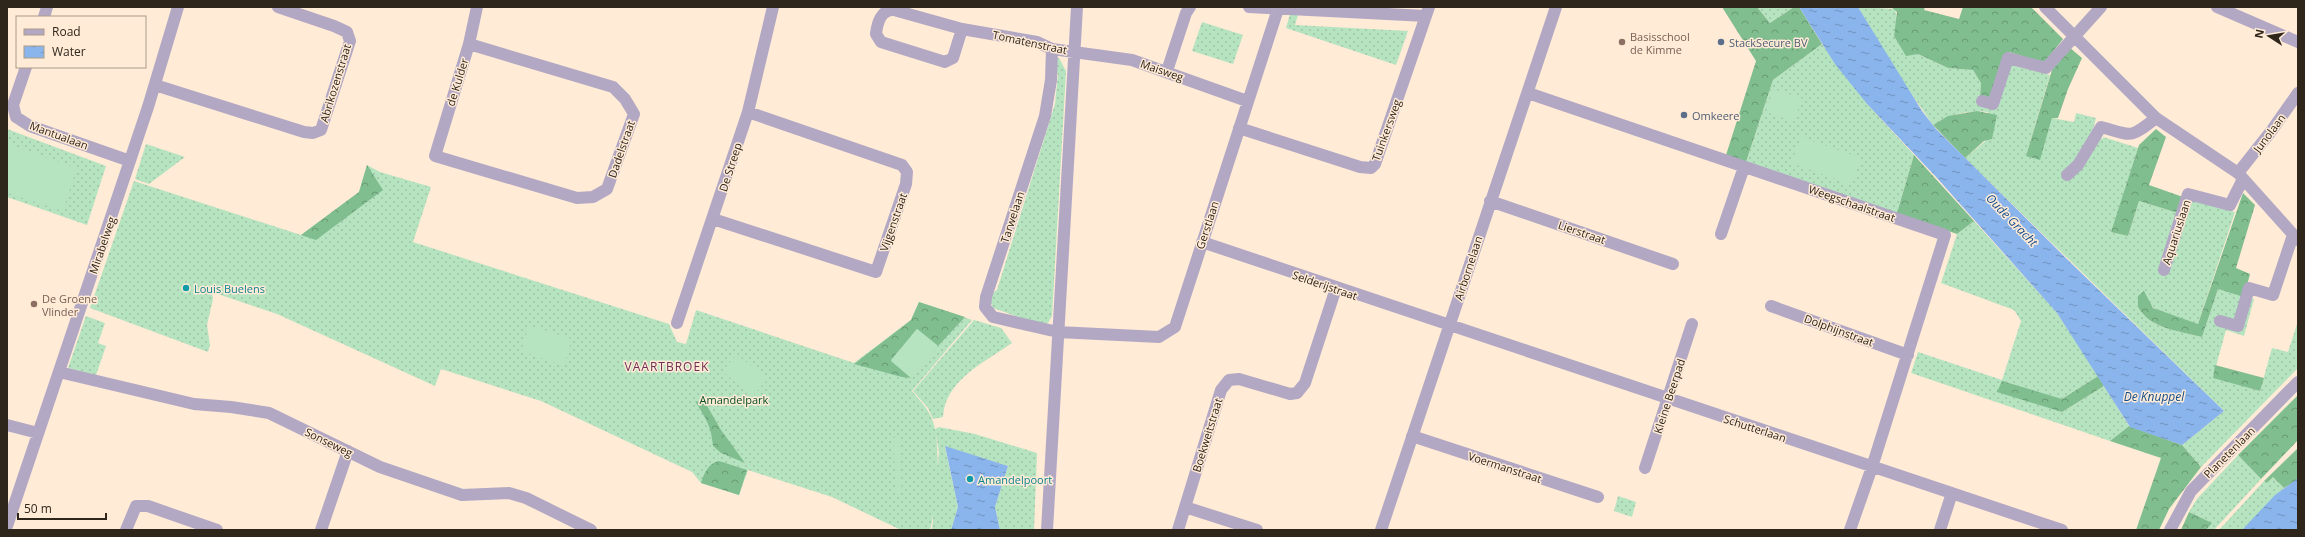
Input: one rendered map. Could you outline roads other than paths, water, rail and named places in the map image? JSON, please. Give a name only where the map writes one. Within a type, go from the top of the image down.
[{"type":"street","name":"Mirabelweg","points":[[7,526],[130,161],[155,85],[178,7]]},
{"type":"street","name":"Abrikozenstraat","points":[[155,85],[304,132],[313,133],[321,130],[350,41],[347,32],[334,26],[278,7]]},
{"type":"street","name":"de Kulder","points":[[435,156],[469,44],[477,7]]},
{"type":"street","name":"De Streep","points":[[677,323],[748,112],[773,7]]},
{"type":"street","points":[[1047,530],[1077,7]]},
{"type":"street","points":[[1167,71],[1186,13],[1190,7]]},
{"type":"street","points":[[1249,7],[1427,12]]},
{"type":"street","name":"Airbornelaan","points":[[1381,530],[1556,7]]},
{"type":"street","points":[[2045,7],[2156,118],[2240,176],[2296,237],[2273,295],[2249,288],[2238,326],[2220,321]]},
{"type":"street","points":[[1982,101],[1993,104],[2008,58],[2046,68],[2101,7]]},
{"type":"street","points":[[2217,7],[2298,42]]},
{"type":"street","name":"Gerstlaan","points":[[1058,332],[1159,337],[1175,327],[1278,9]]},
{"type":"street","name":"Tomatenstraat","points":[[962,29],[953,58],[945,62],[881,42],[876,34],[881,16],[890,10],[962,29],[1037,42],[1052,49],[1074,52]]},
{"type":"street","name":"Tuinkersweg","points":[[1239,128],[1360,167],[1371,168],[1375,164],[1427,12]]},
{"type":"street","name":"Dadelstraat","points":[[435,156],[577,198],[594,197],[607,189],[634,114],[625,99],[613,87],[469,44]]},
{"type":"street","name":"Tarwelaan","points":[[1052,49],[1051,80],[1045,116],[985,302],[988,312],[998,319],[1058,332]]},
{"type":"street","name":"Maisweg","points":[[1074,52],[1132,60],[1167,71],[1247,101]]},
{"type":"street","name":"Mantualaan","points":[[26,68],[13,105],[16,117],[30,126],[130,161]]},
{"type":"street","name":"Weegschaalstraat","points":[[1528,94],[1945,234],[1908,355],[1850,530]]},
{"type":"street","name":"Junolaan","points":[[2240,176],[2296,99]]},
{"type":"street","name":"Vijgenstraat","points":[[713,219],[876,272],[906,184],[907,172],[902,165],[748,112]]},
{"type":"street","points":[[2067,175],[2078,165],[2101,127],[2126,134],[2135,134],[2156,118]]},
{"type":"street","points":[[1721,234],[1744,167]]},
{"type":"street","name":"Aquariuslaan","points":[[2164,270],[2188,194],[2230,205],[2240,176]]},
{"type":"street","name":"Lierstraat","points":[[1490,201],[1673,264]]},
{"type":"street","name":"Selderijstraat","points":[[1202,242],[1336,288],[1450,324]]},
{"type":"street","name":"Boekweitstraat","points":[[1178,530],[1221,390],[1229,380],[1239,379],[1290,394],[1297,393],[1305,382],[1336,288]]},
{"type":"street","name":"Dolphijnstraat","points":[[1771,306],[1908,355]]},
{"type":"street","name":"Schutterlaan","points":[[1450,324],[1482,338],[2062,530]]},
{"type":"street","name":"Kleine Beerpad","points":[[1645,468],[1692,324]]},
{"type":"street","name":"Sonseweg","points":[[59,372],[194,404],[269,413],[380,467],[462,495],[509,493],[526,498],[591,530]]},
{"type":"street","name":"Planetenlaan","points":[[2170,530],[2191,491],[2298,382]]},
{"type":"street","points":[[7,425],[38,433]]},
{"type":"street","name":"Voermanstraat","points":[[1412,436],[1598,497]]},
{"type":"street","points":[[321,530],[348,451]]},
{"type":"street","points":[[1940,530],[1952,493]]},
{"type":"street","points":[[126,530],[136,506],[142,506],[217,530]]},
{"type":"street","points":[[1185,507],[1257,530]]},
{"type":"water","name":"De Knuppel","points":[[1799,7],[1858,7],[1922,111],[1936,129],[2072,264],[2224,411],[2182,445],[2130,427],[2057,313],[1937,178],[1867,104],[1835,64]]},
{"type":"water","points":[[945,446],[1008,466],[995,507],[1000,530],[951,530],[958,507]]},
{"type":"water","points":[[2297,479],[2298,530],[2242,530],[2275,495]]},
{"type":"place","name":"Basisschool de Kimme","points":[[1622,42]]},
{"type":"place","name":"StackSecure BV","points":[[1721,42]]},
{"type":"place","name":"Omkeere","points":[[1684,115]]},
{"type":"place","name":"Louis Buelens","points":[[186,288]]},
{"type":"place","name":"De Groene Vlinder","points":[[34,304]]},
{"type":"place","name":"Amandelpoort","points":[[970,479]]},
{"type":"district","name":"VAARTBROEK","points":[[667,366]]},
{"type":"water label","name":"Oude Gracht","points":[[2012,220]]},
{"type":"park label","name":"Amandelpark","points":[[734,399]]}]
